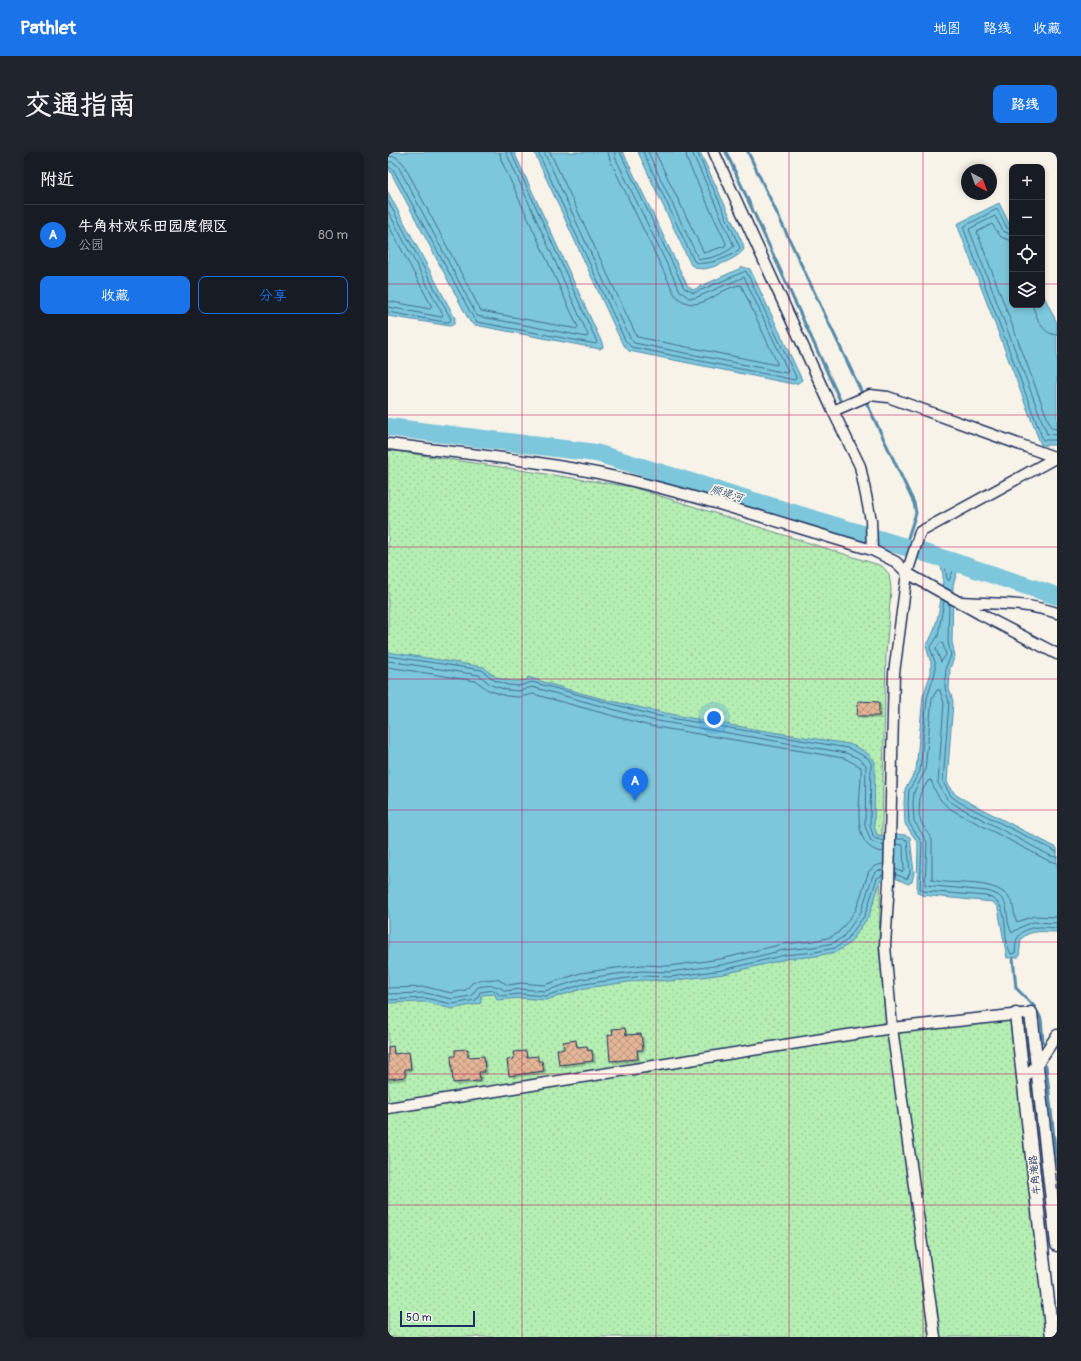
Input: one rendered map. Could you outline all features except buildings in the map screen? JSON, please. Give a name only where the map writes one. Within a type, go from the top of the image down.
[{"type":"street","points":[[714,152],[833,412],[860,466],[871,520],[872,550]]},
{"type":"street","points":[[833,412],[865,397],[876,395],[888,397],[1057,458]]},
{"type":"street","points":[[388,444],[544,464],[645,483],[872,550],[908,568],[959,602],[1057,654]]},
{"type":"street","points":[[935,1337],[892,1028],[885,946],[889,882],[894,673],[908,568],[920,532],[1057,458]]},
{"type":"street","points":[[959,602],[1013,603],[1035,606],[1057,613]]},
{"type":"street","points":[[388,1108],[892,1028],[1031,1013]]},
{"type":"street","name":"牛角淹路","points":[[1031,1013],[1057,1245]]},
{"type":"street","name":"牛角淹路","points":[[1016,1014],[1052,1337]]},
{"type":"street","points":[[1023,1079],[1037,1065],[1057,1035]]},
{"type":"green space","points":[[388,450],[632,487],[882,566],[889,574],[891,589],[886,655],[879,948],[887,1034],[1010,1020],[1046,1337],[388,1337]]},
{"type":"water","points":[[388,152],[514,152],[603,347],[600,349],[475,325],[470,322],[388,167]]},
{"type":"water","points":[[534,152],[623,152],[687,285],[693,290],[743,267],[750,269],[802,380],[793,384],[629,351],[622,343]]},
{"type":"water","points":[[638,152],[700,152],[744,249],[737,256],[719,265],[700,269],[691,265]]},
{"type":"water","points":[[388,192],[455,318],[454,324],[450,326],[388,316]]},
{"type":"water","points":[[999,203],[1009,223],[1009,308],[1045,308],[1045,298],[1057,323],[1057,443],[1055,445],[1041,445],[957,224]]},
{"type":"water","points":[[938,557],[960,564],[953,585],[952,642],[955,656],[950,668],[949,689],[953,701],[947,782],[955,794],[961,798],[1057,848],[1057,932],[1033,932],[1025,936],[1021,939],[1019,957],[1007,958],[998,908],[993,902],[921,895],[917,892],[918,843],[905,824],[904,803],[905,789],[916,770],[923,696],[931,673],[931,663],[926,646],[930,640],[939,612],[942,592],[943,575]]},
{"type":"water","points":[[388,652],[484,667],[493,675],[503,680],[521,681],[527,680],[528,677],[607,700],[647,709],[727,725],[849,744],[856,747],[867,753],[875,762],[874,826],[877,835],[906,835],[910,837],[914,873],[912,882],[908,884],[893,877],[881,880],[869,916],[849,944],[836,952],[786,959],[724,974],[670,981],[643,980],[585,988],[546,1000],[521,998],[497,1000],[495,994],[481,995],[481,1003],[452,1009],[425,1002],[388,1003]]},
{"type":"waterway","points":[[726,152],[840,400]]},
{"type":"waterway","points":[[748,152],[914,503],[916,513],[905,547]]},
{"type":"waterway","name":"顺堤河","points":[[388,427],[596,453],[948,560],[1057,596]]},
{"type":"waterway","points":[[1013,958],[1016,988],[1034,1006],[1038,1013],[1041,1019],[1043,1042]]},
{"type":"waterway","points":[[1046,1066],[1057,1164]]},
{"type":"place","name":"牛角村欢乐田园度假区","points":[[635,801]]}]
